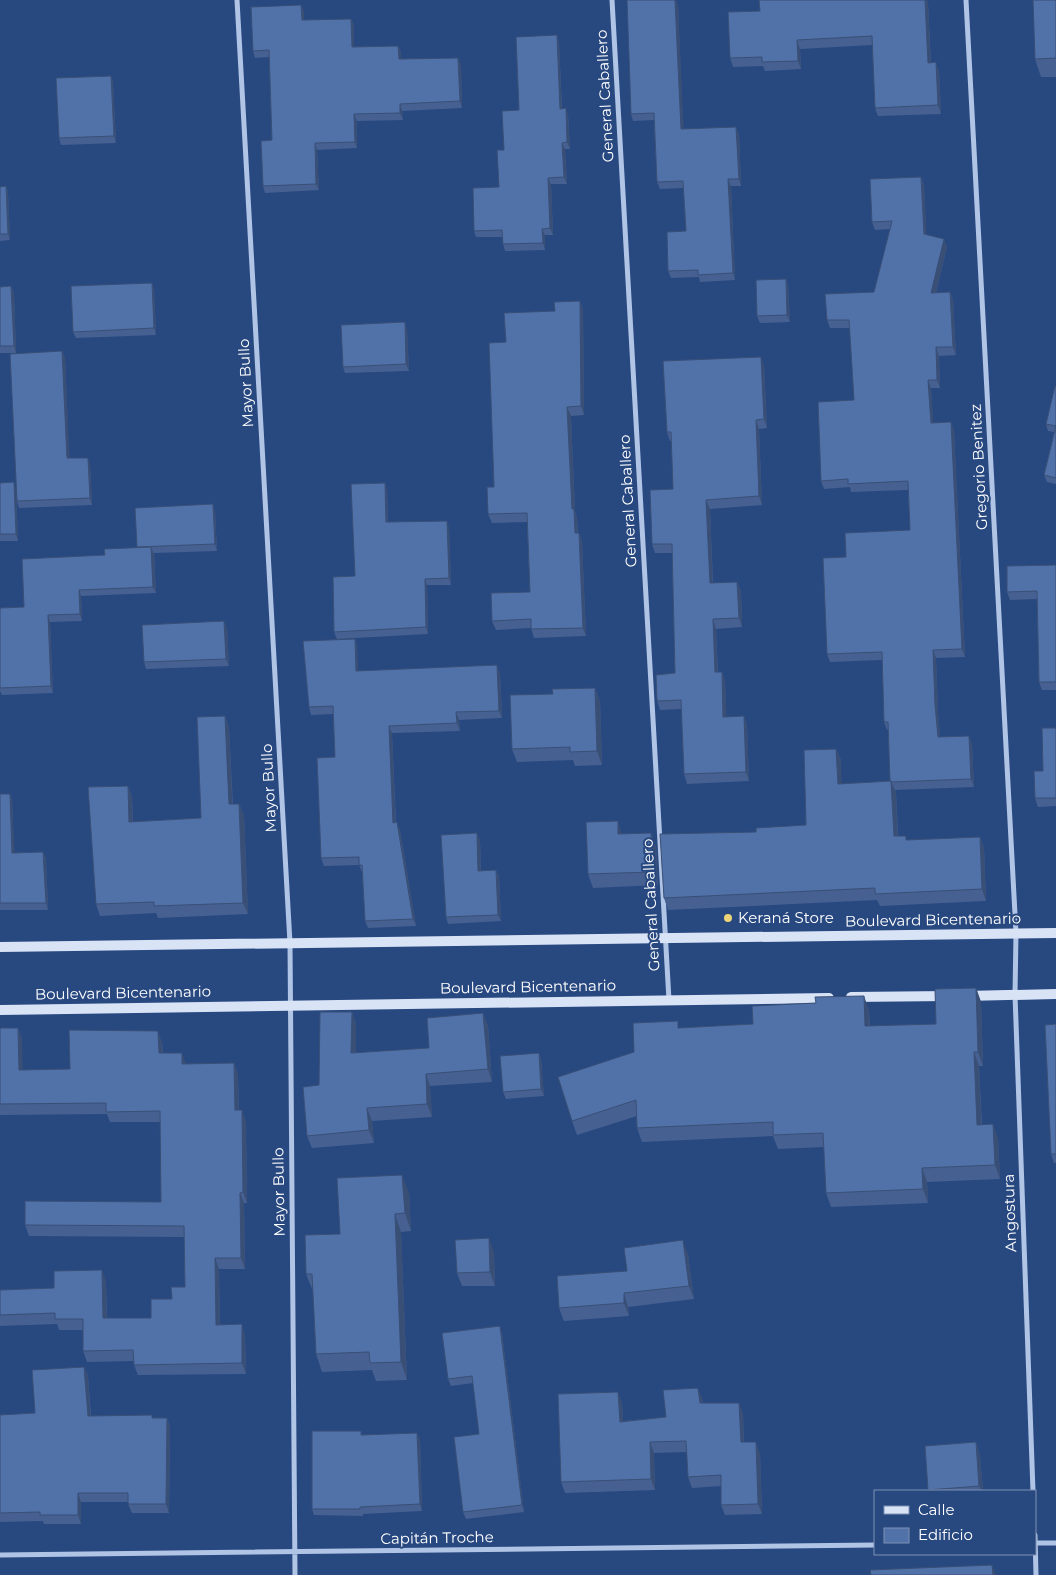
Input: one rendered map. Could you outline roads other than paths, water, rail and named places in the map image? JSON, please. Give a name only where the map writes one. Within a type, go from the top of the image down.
[{"type":"main road","name":"Boulevard Bicentenario","points":[[0,947],[1056,933]]},
{"type":"main road","name":"Boulevard Bicentenario","points":[[0,1010],[1056,994]]},
{"type":"street","name":"Mayor Bullo","points":[[237,0],[290,943],[295,1575]]},
{"type":"street","name":"General Caballero","points":[[612,0],[669,1000]]},
{"type":"street","name":"Gregorio Benitez","points":[[966,0],[1016,934]]},
{"type":"street","name":"Angostura","points":[[1016,934],[1015,995],[1033,1490]]},
{"type":"street","points":[[1036,1543],[1056,1543]]},
{"type":"street","name":"Capitán Troche","points":[[0,1555],[874,1545]]},
{"type":"street","points":[[1035,1555],[1036,1575]]},
{"type":"place","name":"Keraná Store","points":[[728,918]]}]
